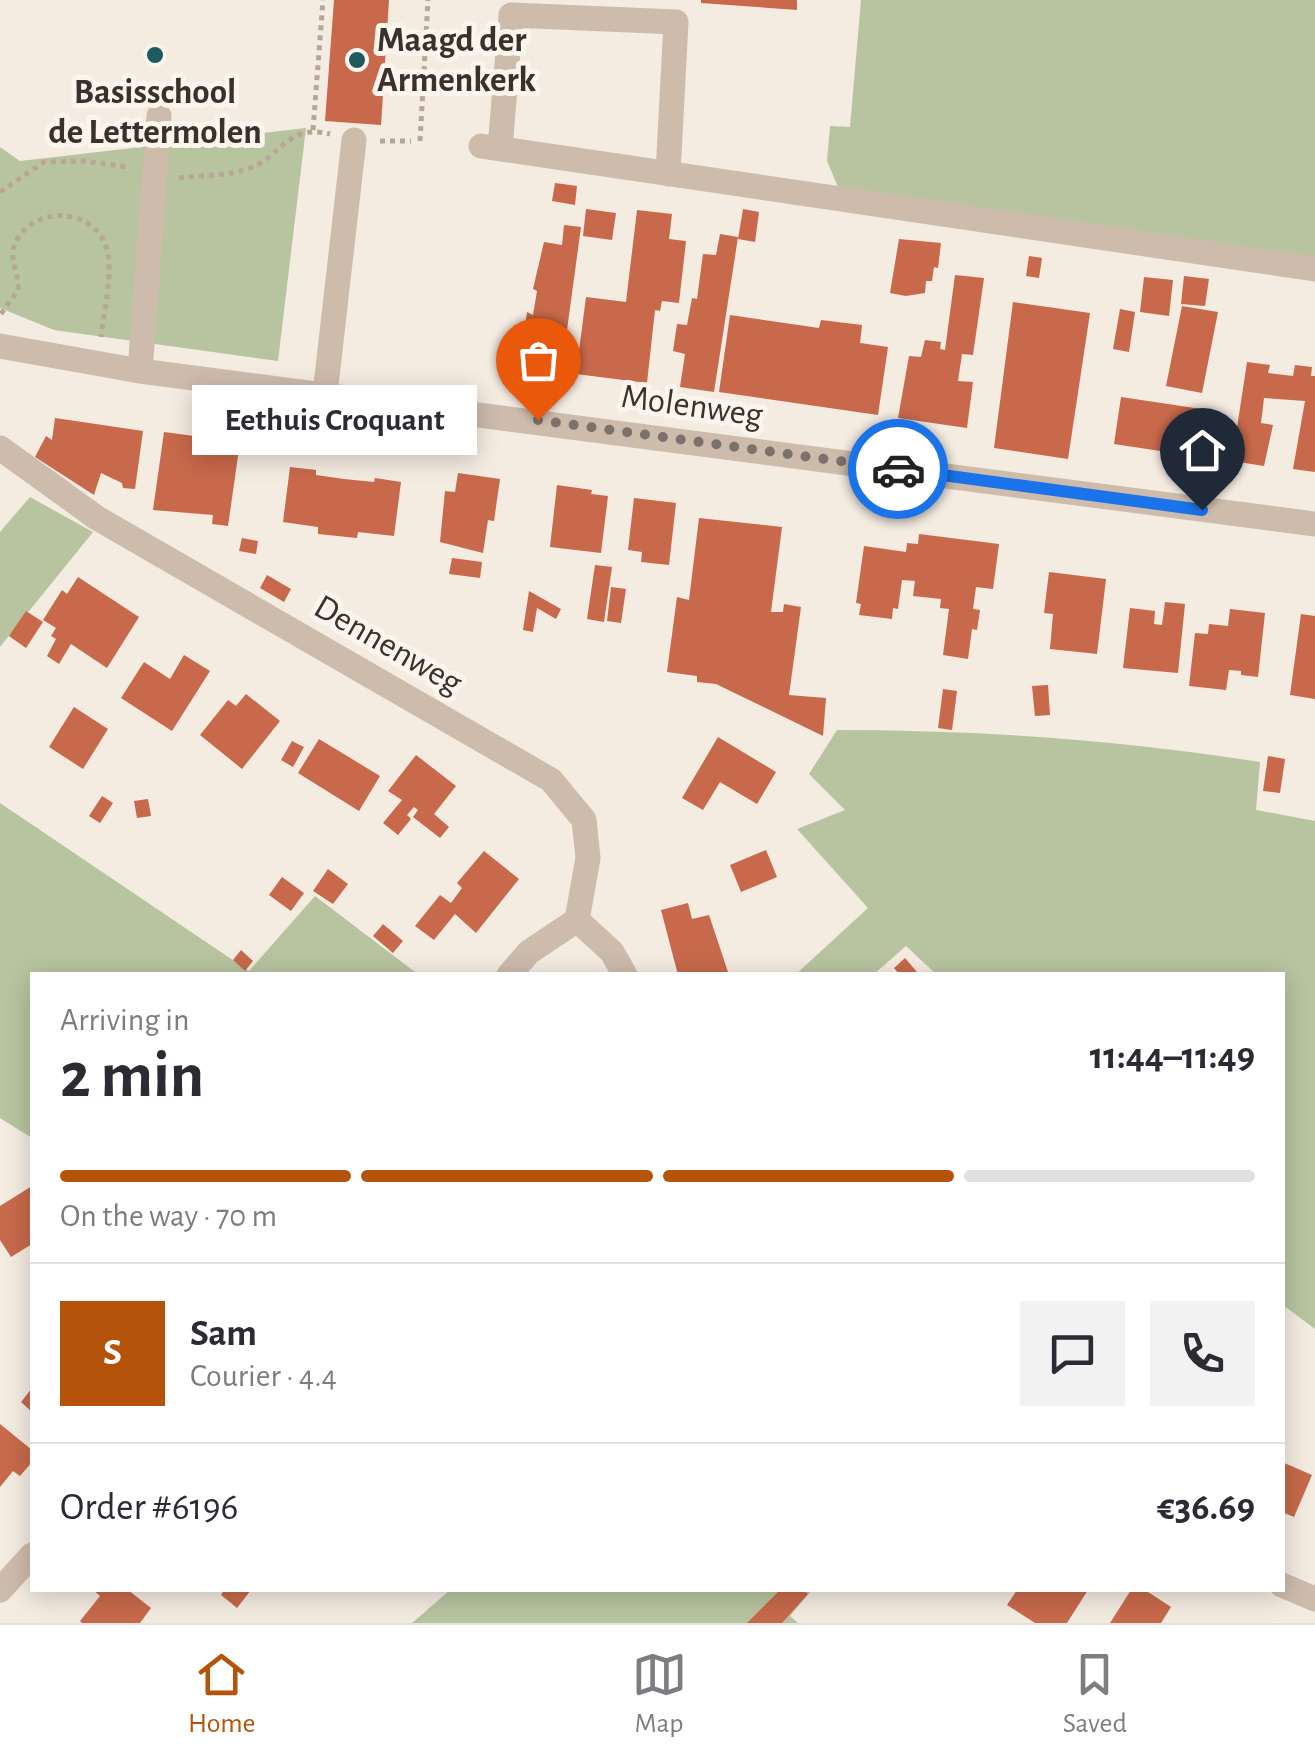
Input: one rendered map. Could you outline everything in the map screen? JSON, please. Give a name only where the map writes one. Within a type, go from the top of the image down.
[{"type":"street","points":[[668,174],[676,22],[511,15],[491,148],[668,174],[1315,269]]},
{"type":"street","points":[[140,370],[160,116]]},
{"type":"street","points":[[325,394],[354,140]]},
{"type":"street","name":"Molenweg","points":[[0,346],[140,370],[1315,524]]},
{"type":"street","name":"Dennenweg","points":[[0,448],[97,518],[551,780],[584,820],[588,858],[577,920]]},
{"type":"street","points":[[512,972],[529,952],[577,920],[612,952],[623,972]]},
{"type":"street","points":[[0,1590],[30,1557]]},
{"type":"street","points":[[1285,1585],[1315,1599]]},
{"type":"path","points":[[313,130],[323,0]]},
{"type":"path","points":[[420,141],[428,0]]},
{"type":"path","points":[[0,192],[44,162],[84,161],[143,169],[156,180],[248,170],[301,132],[313,130],[354,140],[412,141]]},
{"type":"path","points":[[2,311],[18,290],[12,252],[20,236],[33,222],[53,215],[83,221],[98,234],[107,250],[107,285],[97,364]]},
{"type":"green space","points":[[861,0],[1315,0],[1315,264],[838,187],[827,161],[830,126],[850,127]]},
{"type":"green space","points":[[306,128],[278,361],[54,330],[0,308],[0,147],[20,161]]},
{"type":"green space","points":[[30,497],[93,532],[0,647],[0,532]]},
{"type":"green space","points":[[837,730],[1050,738],[1260,762],[1256,810],[1315,821],[1315,1329],[1285,1306],[1285,972],[934,972],[906,946],[876,972],[798,972],[868,908],[797,829],[845,810],[809,774]]},
{"type":"green space","points":[[0,803],[249,971],[315,896],[415,972],[30,972],[30,1137],[0,1118]]},
{"type":"green space","points":[[448,1592],[810,1592],[790,1616],[798,1623],[412,1623]]},
{"type":"building","name":"Maagd der Armenkerk","points":[[334,0],[389,0],[381,125],[325,121]]},
{"type":"building","points":[[797,0],[797,10],[701,3]]},
{"type":"building","points":[[555,183],[577,186],[575,205],[552,201]]},
{"type":"building","points":[[586,209],[616,213],[612,240],[583,236]]},
{"type":"building","points":[[743,209],[759,212],[755,242],[738,239]]},
{"type":"building","points":[[637,210],[672,214],[669,239],[686,241],[679,303],[662,301],[660,311],[655,310],[647,383],[576,374],[586,297],[626,302]]},
{"type":"building","points":[[564,225],[581,227],[564,352],[551,350],[550,360],[537,358],[535,368],[508,364],[514,325],[525,327],[527,312],[533,315],[537,291],[533,289],[544,242],[562,245]]},
{"type":"building","points":[[720,234],[738,237],[714,392],[680,387],[685,354],[673,351],[677,324],[687,325],[692,298],[697,299],[703,254],[716,255]]},
{"type":"building","points":[[899,239],[941,243],[938,268],[934,267],[932,281],[926,281],[925,293],[890,293]]},
{"type":"building","points":[[1029,256],[1042,258],[1039,278],[1026,276]]},
{"type":"building","points":[[955,275],[984,278],[973,355],[962,354],[958,381],[973,382],[967,428],[898,418],[909,356],[921,357],[925,340],[941,342],[940,349],[945,350]]},
{"type":"building","points":[[1184,276],[1209,279],[1205,306],[1181,304]]},
{"type":"building","points":[[1144,277],[1173,280],[1169,316],[1140,312]]},
{"type":"building","points":[[1013,302],[1090,313],[1068,459],[994,448]]},
{"type":"building","points":[[1182,306],[1218,312],[1202,393],[1166,386]]},
{"type":"building","points":[[1120,309],[1135,312],[1129,352],[1113,349]]},
{"type":"building","points":[[730,315],[819,328],[821,320],[862,325],[860,343],[888,347],[878,415],[719,392]]},
{"type":"building","points":[[1247,362],[1270,365],[1268,373],[1293,376],[1295,365],[1312,367],[1315,472],[1293,469],[1305,401],[1264,398],[1261,423],[1273,425],[1264,466],[1232,461]]},
{"type":"building","points":[[1121,397],[1208,410],[1200,457],[1114,444]]},
{"type":"building","points":[[55,418],[143,431],[135,489],[123,488],[122,483],[101,473],[94,495],[35,457],[46,436],[52,440]]},
{"type":"building","points":[[164,432],[240,442],[228,526],[212,524],[213,515],[153,510]]},
{"type":"building","points":[[290,467],[344,479],[401,482],[394,536],[358,532],[357,538],[318,534],[318,527],[283,522]]},
{"type":"building","points":[[458,473],[500,479],[494,521],[488,520],[483,553],[440,542],[445,491],[455,492]]},
{"type":"building","points":[[557,485],[608,496],[601,553],[550,547]]},
{"type":"building","points":[[634,498],[676,503],[669,565],[641,562],[642,552],[628,550]]},
{"type":"building","points":[[699,518],[782,527],[771,612],[783,612],[784,604],[801,607],[789,695],[826,698],[823,736],[716,684],[697,682],[697,676],[667,672],[677,597],[689,600]]},
{"type":"building","points":[[919,534],[999,544],[993,589],[976,587],[973,609],[980,610],[977,630],[972,629],[968,659],[943,655],[949,609],[940,608],[941,599],[913,596],[915,581],[902,580],[898,609],[893,608],[892,619],[859,615],[861,604],[856,603],[864,546],[906,552],[907,543],[918,544]]},
{"type":"building","points":[[242,538],[258,541],[256,554],[239,551]]},
{"type":"building","points":[[452,558],[482,562],[480,578],[449,574]]},
{"type":"building","points":[[595,565],[612,567],[604,622],[587,619]]},
{"type":"building","points":[[1049,572],[1106,579],[1097,654],[1050,649],[1053,614],[1044,613]]},
{"type":"building","points":[[267,575],[291,589],[284,602],[260,588]]},
{"type":"building","points":[[78,577],[139,617],[107,668],[71,644],[59,664],[47,656],[56,639],[51,636],[56,628],[43,620],[62,590],[67,594]]},
{"type":"building","points":[[611,587],[626,589],[621,623],[607,621]]},
{"type":"building","points":[[529,591],[561,609],[556,619],[537,608],[533,632],[523,630]]},
{"type":"building","points":[[1165,602],[1185,604],[1178,673],[1123,668],[1130,608],[1155,611],[1154,624],[1162,625]]},
{"type":"building","points":[[1230,609],[1265,613],[1258,677],[1229,670],[1226,690],[1189,686],[1195,633],[1208,634],[1209,624],[1228,626]]},
{"type":"building","points":[[26,611],[43,622],[26,648],[9,636]]},
{"type":"building","points":[[1301,614],[1315,616],[1315,699],[1290,695]]},
{"type":"building","points":[[184,655],[210,671],[172,731],[121,698],[144,662],[170,679]]},
{"type":"building","points":[[1048,685],[1050,715],[1035,716],[1032,686]]},
{"type":"building","points":[[943,689],[957,691],[952,730],[938,728]]},
{"type":"building","points":[[246,694],[280,721],[242,769],[200,735],[228,700],[236,706]]},
{"type":"building","points":[[74,707],[108,729],[83,769],[49,747]]},
{"type":"building","points":[[718,737],[776,772],[757,804],[720,782],[703,810],[682,798]]},
{"type":"building","points":[[319,739],[380,776],[359,811],[298,773]]},
{"type":"building","points":[[292,741],[304,747],[293,767],[281,760]]},
{"type":"building","points":[[416,755],[456,786],[434,814],[449,827],[440,838],[413,817],[418,810],[414,807],[407,815],[411,819],[398,835],[383,823],[402,800],[388,791]]},
{"type":"building","points":[[1268,756],[1285,759],[1280,793],[1263,791]]},
{"type":"building","points":[[102,796],[113,803],[100,823],[89,816]]},
{"type":"building","points":[[148,799],[151,816],[137,818],[134,801]]},
{"type":"building","points":[[766,850],[777,877],[741,892],[730,865]]},
{"type":"building","points":[[484,851],[519,879],[476,933],[455,914],[434,940],[415,926],[440,895],[451,903],[462,888],[457,883]]},
{"type":"building","points":[[328,869],[348,884],[333,904],[313,891]]},
{"type":"building","points":[[282,877],[304,893],[291,911],[269,895]]},
{"type":"building","points":[[688,903],[692,919],[709,915],[728,972],[677,972],[661,910]]},
{"type":"building","points":[[383,924],[403,941],[393,953],[373,936]]},
{"type":"building","points":[[241,950],[253,961],[245,971],[233,960]]},
{"type":"building","points":[[905,958],[917,972],[897,972],[894,968]]},
{"type":"building","points":[[30,1187],[30,1245],[11,1257],[0,1240],[0,1206]]},
{"type":"building","points":[[30,1391],[30,1410],[21,1402]]},
{"type":"building","points":[[0,1424],[30,1448],[30,1464],[20,1476],[13,1471],[0,1487]]},
{"type":"building","points":[[1285,1463],[1312,1475],[1294,1517],[1285,1513]]},
{"type":"building","points":[[95,1592],[131,1592],[151,1608],[140,1623],[82,1623],[100,1596]]},
{"type":"building","points":[[223,1592],[249,1592],[237,1608],[221,1595]]},
{"type":"building","points":[[778,1592],[808,1594],[782,1623],[747,1623]]},
{"type":"building","points":[[1016,1592],[1087,1592],[1067,1623],[1035,1623],[1007,1605]]},
{"type":"building","points":[[1130,1592],[1148,1592],[1171,1607],[1161,1623],[1110,1623]]},
{"type":"way so far","points":[[538,420],[898,469]]},
{"type":"place","name":"Basisschool de Lettermolen","points":[[155,55]]},
{"type":"place","name":"Maagd der Armenkerk","points":[[357,60]]},
{"type":"place","name":"Eethuis Croquant","points":[[538,420]]},
{"type":"route","points":[[898,469],[1202,510]]}]
